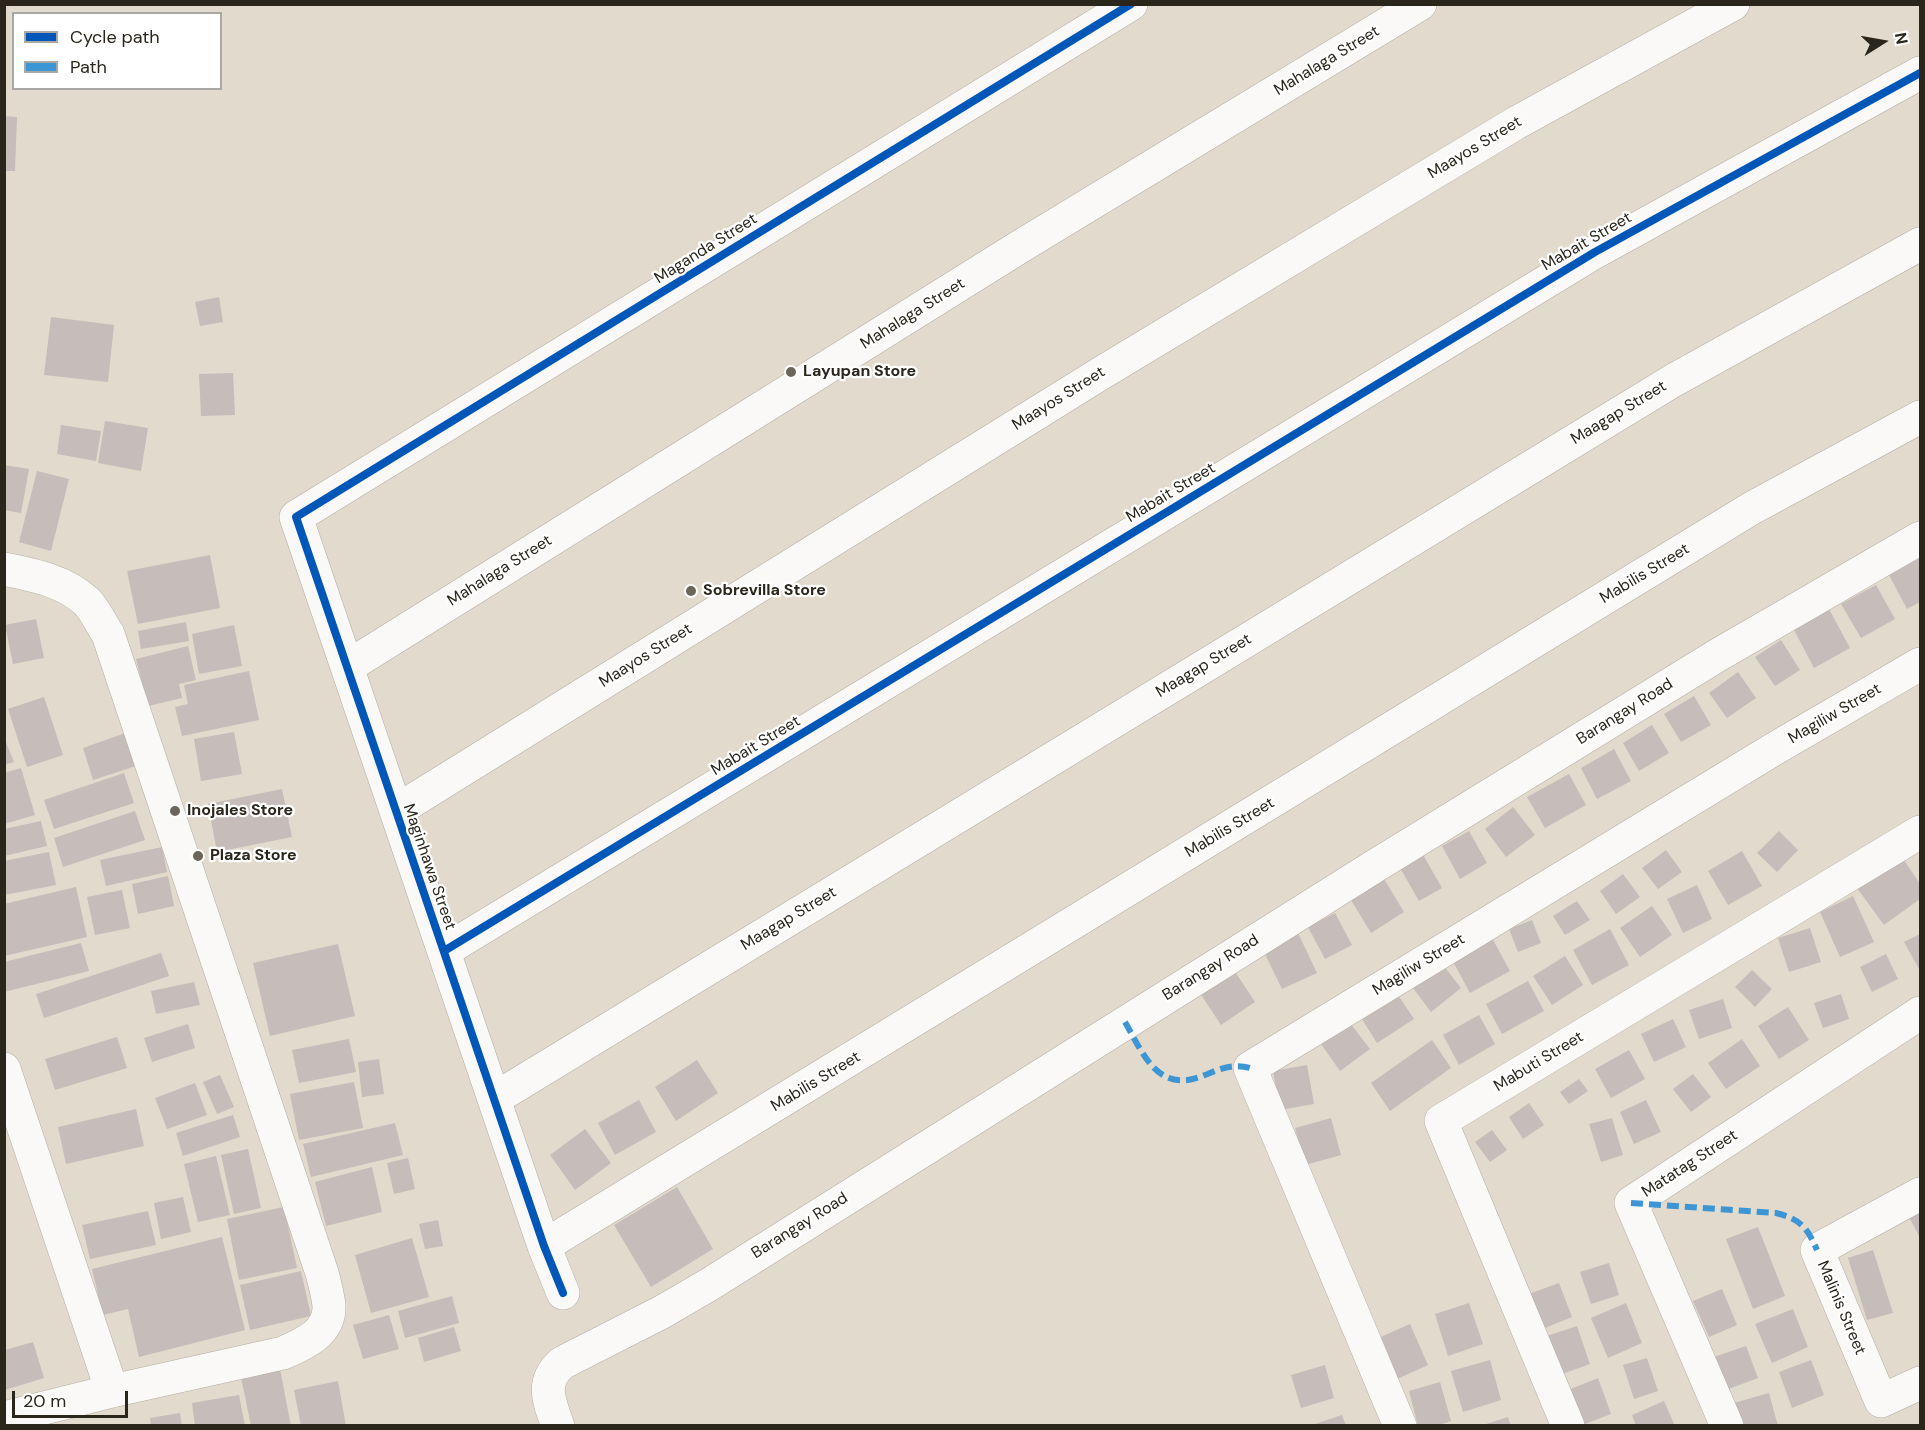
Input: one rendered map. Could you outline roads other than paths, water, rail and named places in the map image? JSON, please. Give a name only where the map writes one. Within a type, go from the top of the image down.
[{"type":"street","name":"Maganda Street","points":[[296,517],[1131,4]]},
{"type":"street","name":"Mahalaga Street","points":[[347,667],[1011,253],[1420,4]]},
{"type":"street","name":"Maayos Street","points":[[396,811],[1103,372],[1516,123],[1733,4]]},
{"type":"street","name":"Mabait Street","points":[[444,951],[1595,252],[1920,73]]},
{"type":"street","name":"Maagap Street","points":[[494,1099],[1674,380],[1920,244]]},
{"type":"street","name":"Mabilis Street","points":[[544,1246],[1752,508],[1920,417]]},
{"type":"street","name":"Maginhawa Street","points":[[296,517],[544,1246],[563,1293]]},
{"type":"street","name":"Barangay Road","points":[[558,1425],[548,1395],[548,1381],[554,1370],[562,1363],[662,1312],[710,1284],[1405,847],[1718,655],[1920,538]]},
{"type":"street","points":[[4,569],[32,574],[66,587],[88,603],[108,634],[322,1273],[329,1308],[324,1328],[307,1342],[284,1353],[112,1391],[4,1418]]},
{"type":"street","name":"Magiliw Street","points":[[1400,1425],[1250,1068],[1764,755],[1920,664]]},
{"type":"street","name":"Mabuti Street","points":[[1568,1425],[1441,1121],[1920,832]]},
{"type":"street","name":"Matatag Street","points":[[1727,1425],[1632,1203],[1920,1012]]},
{"type":"street","points":[[4,1069],[112,1391]]},
{"type":"street","name":"Malinis Street","points":[[1920,1194],[1817,1250],[1881,1401],[1920,1383]]},
{"type":"place","name":"Layupan Store","points":[[791,372]]},
{"type":"place","name":"Sobrevilla Store","points":[[691,591]]},
{"type":"place","name":"Inojales Store","points":[[175,811]]},
{"type":"place","name":"Plaza Store","points":[[198,856]]}]
